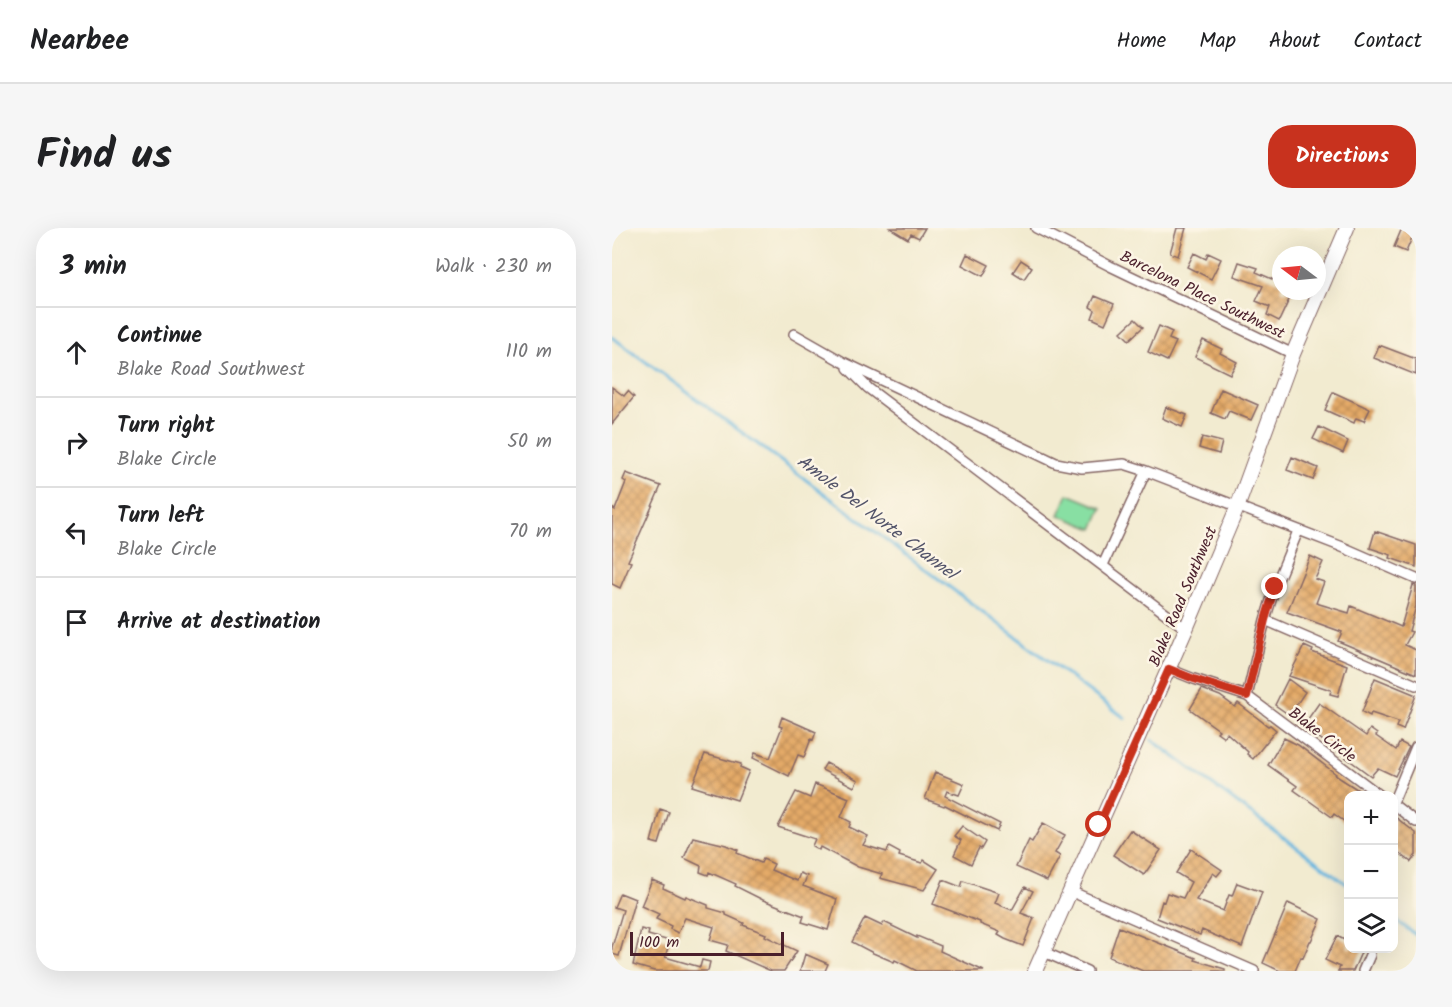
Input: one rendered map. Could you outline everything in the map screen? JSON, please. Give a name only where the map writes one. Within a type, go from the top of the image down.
[{"type":"main road","name":"Blake Road Southwest","points":[[1035,971],[1186,629],[1237,507],[1293,354],[1347,228]]},
{"type":"street","name":"Barcelona Place Southwest","points":[[1036,228],[1293,354]]},
{"type":"street","points":[[794,334],[843,362],[1056,463],[1082,468],[1124,464],[1146,471],[1340,546],[1416,579]]},
{"type":"street","points":[[843,362],[868,388],[1186,629]]},
{"type":"street","points":[[1103,565],[1146,471]]},
{"type":"street","points":[[1247,696],[1275,587],[1298,531]]},
{"type":"street","points":[[1265,620],[1416,685]]},
{"type":"street","name":"Blake Circle","points":[[1169,669],[1247,696],[1376,791]]},
{"type":"street","points":[[1398,791],[1416,747]]},
{"type":"street","points":[[1398,808],[1416,822]]},
{"type":"street","points":[[1070,891],[1254,971]]},
{"type":"street","points":[[1044,952],[1087,971]]},
{"type":"street","points":[[1363,971],[1370,955]]},
{"type":"green space","points":[[1068,494],[1102,508],[1093,529],[1059,515]]},
{"type":"building","points":[[890,228],[925,228],[919,238],[911,234],[908,239]]},
{"type":"building","points":[[1177,228],[1186,228],[1178,256],[1170,253]]},
{"type":"building","points":[[1402,228],[1416,228],[1406,252],[1394,247]]},
{"type":"building","points":[[1194,253],[1206,259],[1208,253],[1221,259],[1211,279],[1187,267]]},
{"type":"building","points":[[967,254],[989,265],[983,276],[962,265]]},
{"type":"building","points":[[1021,260],[1032,267],[1024,279],[1013,272]]},
{"type":"building","points":[[1239,262],[1258,268],[1256,272],[1272,279],[1272,300],[1289,300],[1279,321],[1267,315],[1270,307],[1256,301],[1263,286],[1234,276]]},
{"type":"building","points":[[1095,296],[1114,304],[1105,324],[1092,318],[1095,310],[1090,307]]},
{"type":"building","points":[[1135,319],[1143,327],[1129,340],[1121,332]]},
{"type":"building","points":[[1159,326],[1172,332],[1169,339],[1176,342],[1167,361],[1148,352]]},
{"type":"building","points":[[1203,340],[1222,349],[1220,353],[1237,362],[1230,374],[1195,357]]},
{"type":"building","points":[[1379,345],[1416,359],[1416,375],[1374,358]]},
{"type":"building","points":[[612,387],[624,396],[628,391],[634,397],[612,424]]},
{"type":"building","points":[[1221,389],[1258,405],[1251,420],[1229,411],[1225,419],[1211,413]]},
{"type":"building","points":[[1333,392],[1370,409],[1364,421],[1356,418],[1354,423],[1325,410]]},
{"type":"building","points":[[1166,407],[1187,415],[1182,427],[1162,418]]},
{"type":"building","points":[[1319,427],[1348,441],[1343,453],[1313,439]]},
{"type":"building","points":[[1202,437],[1222,442],[1219,454],[1199,448]]},
{"type":"building","points":[[1292,457],[1318,468],[1313,480],[1287,470]]},
{"type":"building","points":[[626,473],[661,486],[628,561],[631,562],[620,588],[612,584],[612,508],[615,510],[626,482],[623,480]]},
{"type":"building","points":[[1375,531],[1416,545],[1416,567],[1370,548]]},
{"type":"building","points":[[1310,556],[1323,562],[1315,579],[1324,582],[1316,603],[1349,613],[1351,606],[1401,627],[1413,585],[1416,586],[1416,606],[1409,631],[1412,632],[1405,645],[1416,650],[1416,674],[1338,641],[1342,632],[1287,612]]},
{"type":"building","points":[[1304,646],[1313,650],[1312,652],[1347,665],[1338,696],[1330,694],[1331,690],[1289,676]]},
{"type":"building","points":[[1375,678],[1416,695],[1403,730],[1396,727],[1398,722],[1362,712]]},
{"type":"building","points":[[1288,679],[1305,692],[1288,714],[1275,705]]},
{"type":"building","points":[[1202,689],[1220,696],[1235,707],[1238,703],[1276,730],[1253,759],[1227,733],[1224,737],[1217,732],[1219,730],[1190,709]]},
{"type":"building","points":[[1319,703],[1366,736],[1370,729],[1396,750],[1400,742],[1409,747],[1395,776],[1378,768],[1371,776],[1303,726]]},
{"type":"building","points":[[782,717],[816,732],[804,757],[798,755],[789,776],[753,758],[755,753],[770,758],[782,727],[779,726]]},
{"type":"building","points":[[1284,738],[1298,745],[1335,775],[1360,791],[1344,791],[1344,821],[1334,814],[1332,817],[1294,790],[1297,786],[1268,765]]},
{"type":"building","points":[[705,754],[741,764],[740,767],[749,771],[737,800],[692,786]]},
{"type":"building","points":[[826,763],[858,780],[854,787],[822,770]]},
{"type":"building","points":[[935,772],[964,784],[959,795],[947,791],[945,796],[1000,824],[997,831],[945,805],[925,799]]},
{"type":"building","points":[[815,784],[849,798],[841,817],[851,822],[849,827],[868,836],[863,845],[887,852],[889,847],[900,853],[899,856],[922,863],[924,860],[938,869],[924,890],[880,878],[882,874],[858,867],[820,847],[819,850],[812,846],[815,839],[778,827],[796,792],[810,798]]},
{"type":"building","points":[[660,809],[669,812],[659,844],[651,842]]},
{"type":"building","points":[[1398,819],[1416,833],[1416,855],[1411,862],[1398,852]]},
{"type":"building","points":[[1043,823],[1065,835],[1055,853],[1060,856],[1047,881],[1016,867],[1029,840],[1032,842]]},
{"type":"building","points":[[962,826],[985,842],[981,849],[979,848],[971,864],[954,855],[961,840],[954,836]]},
{"type":"building","points":[[1130,830],[1161,850],[1144,875],[1113,855]]},
{"type":"building","points":[[693,837],[726,845],[738,850],[737,853],[761,863],[763,859],[774,864],[771,870],[797,881],[800,873],[807,876],[803,886],[837,899],[828,930],[802,922],[804,916],[763,900],[735,886],[736,884],[709,872],[708,875],[700,872],[701,866],[684,858]]},
{"type":"building","points":[[1191,849],[1222,870],[1217,876],[1213,873],[1196,900],[1223,911],[1237,883],[1262,892],[1242,947],[1202,930],[1200,935],[1157,918],[1167,893],[1183,898],[1191,882],[1176,873]]},
{"type":"building","points":[[652,880],[685,898],[686,896],[708,905],[708,908],[726,913],[744,923],[743,925],[766,934],[765,936],[797,951],[784,971],[771,971],[726,951],[728,945],[710,940],[714,927],[685,918],[678,933],[670,929],[671,926],[656,919],[659,914],[641,906]]},
{"type":"building","points":[[943,880],[961,887],[963,881],[999,893],[995,903],[1012,910],[1025,887],[1033,891],[1021,913],[1034,918],[1023,946],[1005,939],[998,935],[1000,932],[980,922],[933,904]]},
{"type":"building","points":[[620,893],[635,899],[619,956],[612,954],[612,947],[623,910],[614,907]]},
{"type":"building","points":[[1288,903],[1321,919],[1295,971],[1280,971],[1263,963]]},
{"type":"building","points":[[865,918],[882,926],[884,922],[917,938],[917,936],[941,946],[940,951],[984,971],[917,971],[895,960],[894,962],[873,953],[852,942]]},
{"type":"building","points":[[1119,927],[1196,958],[1195,960],[1225,969],[1225,971],[1143,971],[1109,957]]},
{"type":"building","points":[[641,929],[649,931],[648,935],[670,941],[665,957],[700,967],[702,960],[710,962],[708,971],[654,971],[633,965]]},
{"type":"building","points":[[1337,936],[1344,940],[1344,953],[1361,953],[1353,971],[1338,971],[1340,967],[1325,960]]},
{"type":"building","points":[[805,954],[828,964],[825,971],[800,971]]},
{"type":"waterway","name":"Amole Del Norte Channel","points":[[612,337],[1125,718]]},
{"type":"waterway","name":"Amole Del Norte Channel","points":[[1152,740],[1344,882]]},
{"type":"waterway","name":"Amole Del Norte Channel","points":[[1398,922],[1416,935]]},
{"type":"route","points":[[1099,825],[1169,669],[1247,696],[1275,587]]}]
